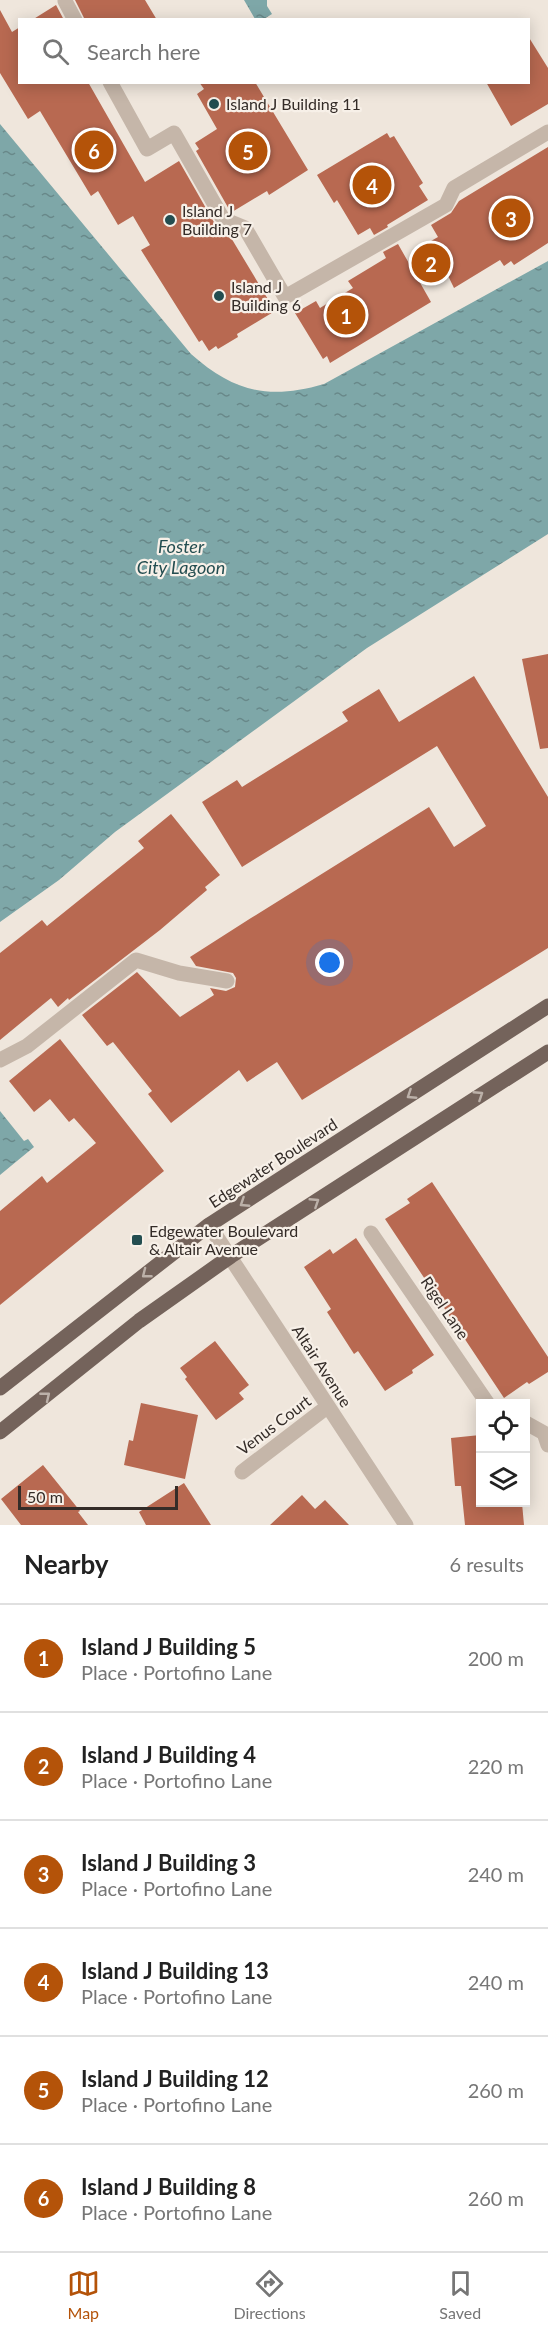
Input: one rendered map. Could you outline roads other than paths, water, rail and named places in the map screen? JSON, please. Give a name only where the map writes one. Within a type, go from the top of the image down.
[{"type":"main road","name":"Edgewater Boulevard","points":[[0,1388],[209,1225],[548,1006]]},
{"type":"main road","points":[[0,1432],[139,1321],[231,1256],[548,1052]]},
{"type":"street","points":[[65,1],[74,18]]},
{"type":"street","points":[[111,84],[147,148],[174,133],[223,219],[245,228],[285,297],[446,205],[454,188],[548,132]]},
{"type":"street","points":[[0,1060],[27,1046],[136,960],[179,973],[227,981]]},
{"type":"street","name":"Altair Avenue","points":[[209,1225],[406,1525]]},
{"type":"street","name":"Rigel Lane","points":[[371,1233],[485,1399]]},
{"type":"street","name":"Venus Court","points":[[242,1472],[327,1407]]},
{"type":"street","points":[[530,1426],[544,1433],[548,1444]]},
{"type":"water","points":[[244,0],[267,0],[267,6],[272,14],[266,18],[254,18]]},
{"type":"water","name":"Foster City Lagoon","points":[[0,124],[191,354],[222,377],[253,389],[269,392],[286,391],[324,384],[548,261],[548,534],[367,648],[115,832],[59,880],[0,922]]},
{"type":"water","points":[[0,1111],[24,1141],[28,1139],[34,1147],[0,1175]]},
{"type":"place","name":"Island J Building 11","points":[[214,104]]},
{"type":"place","name":"Island J Building 8","points":[[94,150]]},
{"type":"place","name":"Island J Building 12","points":[[248,151]]},
{"type":"place","name":"Island J Building 13","points":[[372,185]]},
{"type":"place","name":"Island J Building 3","points":[[511,218]]},
{"type":"place","name":"Island J Building 7","points":[[170,220]]},
{"type":"place","name":"Island J Building 4","points":[[431,263]]},
{"type":"place","name":"Island J Building 6","points":[[219,296]]},
{"type":"place","name":"Island J Building 5","points":[[346,315]]},
{"type":"place","name":"Edgewater Boulevard & Altair Avenue","points":[[137,1240]]}]
